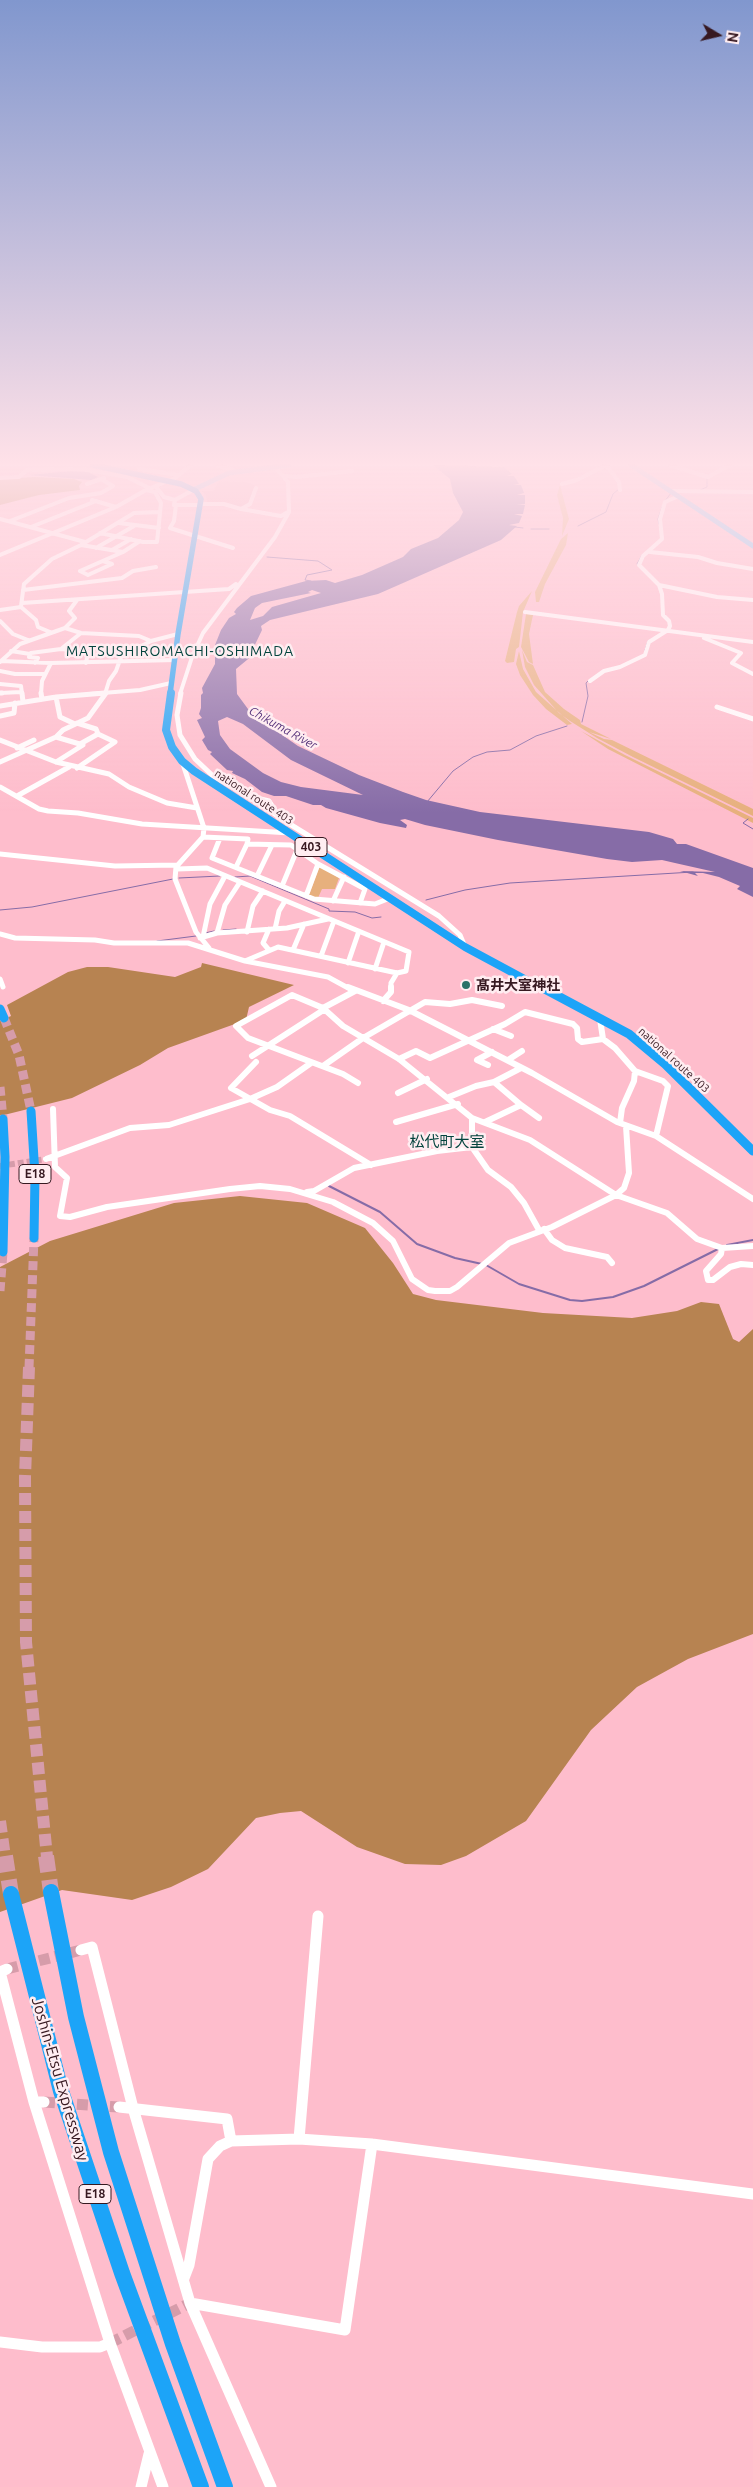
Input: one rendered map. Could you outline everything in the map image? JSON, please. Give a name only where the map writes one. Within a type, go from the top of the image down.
[{"type":"highway","name":"national route 403","points":[[187,581],[174,660],[166,730],[172,747],[182,761],[232,796],[465,947],[600,1019],[645,1046],[753,1151]]},
{"type":"highway","name":"E18","points":[[31,1111],[34,1159],[34,1238]]},
{"type":"highway","name":"E18","points":[[3,1119],[5,1157],[3,1252]]},
{"type":"highway","name":"Joshin-Etsu Expressway","points":[[51,1892],[76,2017],[111,2152],[145,2262],[225,2487]]},
{"type":"highway","name":"Joshin-Etsu Expressway","points":[[11,1894],[61,2091],[122,2273],[201,2487]]},
{"type":"street","points":[[26,581],[22,590],[21,605],[36,620],[38,628],[50,632]]},
{"type":"street","points":[[22,590],[97,581]]},
{"type":"street","points":[[590,681],[604,671],[645,655],[649,642],[668,630],[670,626],[669,621],[663,615],[662,594],[659,585],[655,581]]},
{"type":"street","points":[[0,610],[21,605],[229,589],[241,582]]},
{"type":"street","points":[[241,582],[203,633],[185,678],[177,715],[180,735],[196,760],[212,775],[439,916],[460,936],[465,947]]},
{"type":"street","points":[[659,585],[713,596],[753,600]]},
{"type":"street","points":[[77,600],[69,611],[75,618],[65,628],[28,640],[3,655],[0,661],[50,663],[174,660]]},
{"type":"street","points":[[525,612],[753,642]]},
{"type":"street","points":[[0,621],[13,634],[28,640]]},
{"type":"street","points":[[65,628],[82,633],[133,635],[151,641]]},
{"type":"street","points":[[60,649],[82,633]]},
{"type":"street","points":[[0,762],[56,737],[91,714],[107,692],[109,681],[116,671],[121,657],[151,641],[178,634]]},
{"type":"street","points":[[695,634],[741,653],[732,663],[753,674]]},
{"type":"street","points":[[11,651],[30,654],[43,653],[49,649],[88,652],[86,662]]},
{"type":"street","points":[[30,654],[29,657],[38,658],[35,663]]},
{"type":"street","points":[[42,699],[40,690],[50,663]]},
{"type":"street","points":[[0,671],[16,674],[45,674]]},
{"type":"street","points":[[0,706],[56,697],[140,690],[171,683]]},
{"type":"street","points":[[0,684],[20,686],[23,702]]},
{"type":"street","points":[[0,693],[21,692]]},
{"type":"street","points":[[56,697],[60,717],[92,728],[98,734],[115,742],[77,768]]},
{"type":"street","points":[[0,716],[14,713],[15,704]]},
{"type":"street","points":[[717,707],[753,719]]},
{"type":"street","points":[[56,737],[80,744],[98,734]]},
{"type":"street","points":[[0,740],[69,767],[109,774],[129,788],[167,803],[197,808]]},
{"type":"street","points":[[17,748],[34,740]]},
{"type":"street","points":[[56,762],[83,745],[80,744]]},
{"type":"street","points":[[182,761],[204,828],[203,836],[177,867],[175,879],[209,948]]},
{"type":"street","points":[[17,796],[56,776],[69,767]]},
{"type":"street","points":[[0,787],[39,809],[48,811],[78,813],[142,824],[290,833]]},
{"type":"street","points":[[232,796],[245,794]]},
{"type":"street","points":[[203,836],[248,839],[236,868]]},
{"type":"street","points":[[220,838],[212,858],[314,900],[375,904],[390,898]]},
{"type":"street","points":[[247,844],[291,845],[318,864],[365,889],[360,903]]},
{"type":"street","points":[[257,876],[272,845]]},
{"type":"street","points":[[282,886],[297,850]]},
{"type":"street","points":[[0,854],[115,866],[207,868],[409,952],[406,971],[397,973],[278,948],[245,961]]},
{"type":"street","points":[[306,896],[318,864]]},
{"type":"street","points":[[202,937],[210,904],[225,876]]},
{"type":"street","points":[[333,901],[344,877]]},
{"type":"street","points":[[217,933],[225,905],[240,882]]},
{"type":"street","points":[[247,932],[253,906],[263,891]]},
{"type":"street","points":[[269,950],[263,943],[285,901]]},
{"type":"street","points":[[202,937],[217,933],[247,932],[331,920]]},
{"type":"street","points":[[321,956],[331,920]]},
{"type":"street","points":[[293,950],[304,924]]},
{"type":"street","points":[[348,963],[359,931]]},
{"type":"street","points":[[0,934],[15,938],[95,940],[114,943],[177,942],[209,948],[245,961],[316,974],[355,991],[408,1010],[508,1060],[623,1124],[656,1136],[753,1199]]},
{"type":"street","points":[[375,969],[384,942]]},
{"type":"street","points":[[383,1001],[391,992],[391,984],[397,973]]},
{"type":"street","points":[[0,979],[4,987]]},
{"type":"street","points":[[355,991],[268,1045],[231,1088],[270,1110],[290,1116],[371,1165]]},
{"type":"street","points":[[358,1084],[343,1074],[244,1036],[236,1026],[245,1023],[292,995],[324,1009],[343,1026],[399,1059],[458,1104],[472,1118],[530,1140],[616,1195],[667,1213],[697,1238],[722,1248],[753,1246]]},
{"type":"street","points":[[322,1066],[408,1010],[425,1002],[450,1004],[472,1000],[502,1006]]},
{"type":"street","points":[[399,1059],[416,1051],[430,1058],[525,1012],[574,1024],[577,1028],[578,1039],[582,1042],[603,1039]]},
{"type":"street","points":[[600,1019],[603,1039],[635,1071],[663,1081],[668,1086],[656,1136]]},
{"type":"street","points":[[493,1029],[511,1036]]},
{"type":"street","points":[[508,1060],[522,1051]]},
{"type":"street","points":[[488,1065],[478,1060],[492,1052]]},
{"type":"street","points":[[50,1158],[130,1128],[169,1125],[250,1099],[277,1087],[311,1063]]},
{"type":"street","points":[[449,1097],[476,1086],[494,1082],[521,1068]]},
{"type":"street","points":[[53,1109],[50,1158],[55,1167],[67,1178],[60,1216],[70,1216],[193,1194],[260,1186],[302,1192],[333,1202],[373,1223],[393,1241],[412,1279],[428,1290],[450,1291],[509,1243],[541,1229],[552,1227],[616,1195],[624,1188],[629,1173],[622,1108],[634,1081],[635,1071]]},
{"type":"street","points":[[398,1093],[427,1080]]},
{"type":"street","points":[[494,1082],[539,1118]]},
{"type":"street","points":[[396,1122],[458,1104]]},
{"type":"street","points":[[485,1122],[521,1105]]},
{"type":"street","points":[[472,1118],[472,1147],[488,1170],[511,1187],[541,1229],[552,1240],[565,1248],[578,1253],[606,1257],[612,1263]]},
{"type":"street","points":[[302,1192],[314,1191],[354,1168],[437,1151],[472,1147]]},
{"type":"street","points":[[722,1248],[721,1254],[706,1270],[708,1280],[717,1278],[730,1267],[741,1264],[753,1265]]},
{"type":"street","points":[[299,2139],[318,1916]]},
{"type":"street","points":[[82,1950],[92,1947],[133,2108],[190,2303],[271,2487]]},
{"type":"street","points":[[7,1969],[0,1972],[110,2343],[162,2487]]},
{"type":"street","points":[[119,2107],[227,2119],[231,2141]]},
{"type":"street","points":[[184,2278],[189,2265],[208,2159],[220,2146],[231,2141],[299,2139],[372,2144],[753,2194]]},
{"type":"street","points":[[190,2303],[345,2330],[372,2144]]},
{"type":"street","points":[[0,2342],[52,2347],[100,2348],[110,2343]]},
{"type":"street","points":[[141,2487],[149,2454]]},
{"type":"shaded area","points":[[306,581],[329,581],[335,583],[342,581],[407,581],[378,594],[270,620],[261,626],[262,630],[251,653],[253,655],[236,669],[237,694],[248,709],[262,721],[298,746],[359,775],[426,800],[480,812],[649,832],[673,839],[677,844],[686,844],[753,868],[753,897],[737,889],[740,886],[719,877],[695,873],[698,876],[680,871],[715,872],[662,860],[632,862],[607,859],[498,840],[405,819],[400,820],[407,825],[406,828],[380,823],[321,805],[313,805],[286,796],[274,796],[262,792],[245,779],[232,773],[233,771],[227,770],[210,754],[212,752],[208,750],[202,740],[205,737],[197,720],[202,718],[199,714],[201,695],[203,693],[202,688],[215,664],[215,645],[221,630],[229,618],[236,614],[234,612],[237,608],[251,596]],"holes":[[[312,590],[321,593],[272,607],[263,616],[250,620],[255,608],[262,603],[311,593],[308,592]],[[227,717],[243,724],[291,760],[363,795],[301,787],[281,782],[263,773],[230,749],[220,735],[218,721]]]},
{"type":"shaded area","points":[[540,581],[547,581],[539,602],[536,602],[535,592]]},
{"type":"shaded area","points":[[532,591],[523,612],[519,647],[516,649],[514,662],[507,663],[505,661],[519,606]]},
{"type":"shaded area","points":[[526,614],[540,615],[533,615],[529,634],[533,664],[529,662],[521,647]]},
{"type":"shaded area","points":[[522,650],[527,662],[533,665],[545,692],[580,720],[581,724],[611,739],[589,732],[604,739],[612,740],[753,809],[753,816],[633,757],[597,738],[570,721],[559,713],[534,685],[525,667]]},
{"type":"shaded area","points":[[519,651],[523,669],[536,692],[572,724],[567,725],[546,709],[533,695],[520,675],[516,664]]},
{"type":"shaded area","points":[[581,731],[625,755],[753,818],[753,823],[608,749]]},
{"type":"shaded area","points":[[319,868],[323,868],[339,878],[335,889],[322,889],[318,898],[309,895]]},
{"type":"shaded area","points":[[202,963],[294,985],[249,1007],[246,1020],[168,1048],[140,1065],[72,1098],[0,1116],[0,1021],[11,1016],[7,1005],[68,972],[87,967],[108,967],[175,977],[201,967]]},
{"type":"shaded area","points":[[240,1196],[307,1203],[365,1228],[393,1263],[413,1294],[436,1300],[543,1313],[632,1318],[677,1311],[701,1302],[719,1304],[733,1339],[739,1342],[753,1329],[753,1634],[688,1659],[637,1687],[591,1730],[526,1821],[466,1856],[441,1865],[405,1864],[357,1847],[301,1811],[280,1813],[256,1818],[208,1869],[171,1887],[132,1900],[62,1890],[0,1912],[0,1267],[50,1241],[174,1203]]},
{"type":"waterway","points":[[645,650],[648,641]]},
{"type":"waterway","points":[[582,722],[588,696],[586,683],[589,680]]},
{"type":"waterway","points":[[427,802],[453,771],[473,757],[487,752],[510,750],[536,736],[567,726]]},
{"type":"waterway","points":[[748,819],[743,823],[753,829]]},
{"type":"waterway","points":[[426,900],[465,890],[510,883],[693,872]]},
{"type":"waterway","points":[[179,878],[220,876]]},
{"type":"waterway","points":[[235,877],[250,876],[329,909],[329,911],[355,912],[372,918],[381,917]]},
{"type":"waterway","points":[[0,910],[32,907],[173,879]]},
{"type":"waterway","points":[[223,930],[236,929]]},
{"type":"waterway","points":[[205,933],[214,931]]},
{"type":"waterway","points":[[157,941],[196,936]]},
{"type":"waterway","points":[[329,1186],[380,1212],[417,1244],[455,1258],[482,1264]]},
{"type":"waterway","points":[[727,1245],[753,1240]]},
{"type":"waterway","points":[[486,1265],[519,1284],[570,1300],[582,1301],[613,1297],[644,1286],[718,1249]]},
{"type":"tunnel","points":[[4,1018],[19,1055],[31,1111]]},
{"type":"tunnel","points":[[0,1087],[3,1119]]},
{"type":"tunnel","points":[[0,1166],[46,1159]]},
{"type":"tunnel","points":[[29,1368],[34,1238]]},
{"type":"tunnel","points":[[0,1291],[3,1252]]},
{"type":"tunnel","points":[[29,1367],[25,1477],[26,1642],[47,1857]]},
{"type":"tunnel","points":[[0,1821],[5,1857]]},
{"type":"tunnel","points":[[5,1856],[11,1894]]},
{"type":"tunnel","points":[[46,1856],[51,1892]]},
{"type":"tunnel","points":[[7,1969],[81,1950]]},
{"type":"tunnel","points":[[44,2102],[119,2107]]},
{"type":"tunnel","points":[[110,2343],[190,2303]]},
{"type":"place","name":"髙井大室神社","points":[[466,985]]},
{"type":"district","name":"MATSUSHIROMACHI-OSHIMADA","points":[[180,651]]},
{"type":"district","name":"松代町大室","points":[[447,1142]]},
{"type":"water label","name":"Chikuma River","points":[[283,728]]}]
